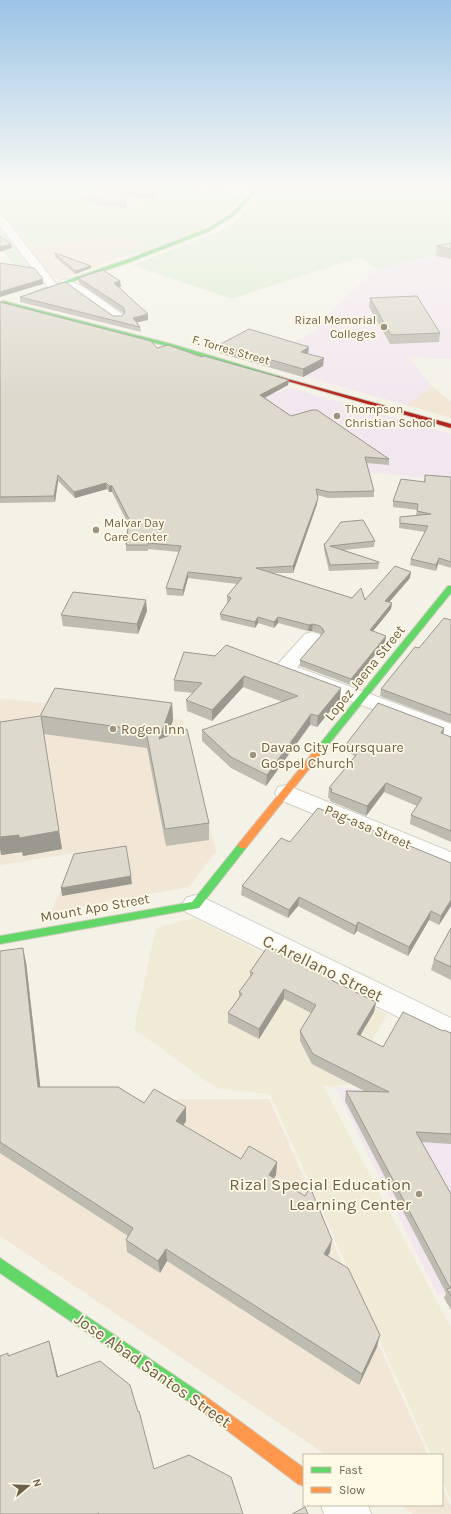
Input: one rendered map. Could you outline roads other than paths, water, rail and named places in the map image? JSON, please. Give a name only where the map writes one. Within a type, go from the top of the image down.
[{"type":"main road","points":[[2,302],[139,257]]},
{"type":"main road","name":"F. Torres Street","points":[[2,302],[184,348],[451,426]]},
{"type":"main road","name":"Lopez Jaena Street","points":[[194,905],[451,588]]},
{"type":"main road","name":"Mount Apo Street","points":[[0,940],[194,905]]},
{"type":"main road","name":"Jose Abad Santos Street","points":[[0,1265],[184,1388],[303,1477]]},
{"type":"street","points":[[30,257],[53,286]]},
{"type":"street","points":[[66,282],[81,290],[118,317]]},
{"type":"street","points":[[312,638],[284,669],[451,732]]},
{"type":"street","name":"Pag-asa Street","points":[[286,793],[451,862]]},
{"type":"street","name":"C. Arellano Street","points":[[194,905],[451,1031]]},
{"type":"street","points":[[341,1506],[352,1514]]},
{"type":"place","name":"Rizal Memorial Colleges","points":[[384,327]]},
{"type":"place","name":"Thompson Christian School","points":[[337,416]]},
{"type":"place","name":"Malvar Day Care Center","points":[[96,530]]},
{"type":"place","name":"Rogen Inn","points":[[113,729]]},
{"type":"place","name":"Davao City Foursquare Gospel Church","points":[[253,755]]},
{"type":"place","name":"Rizal Special Education Learning Center","points":[[419,1194]]}]
